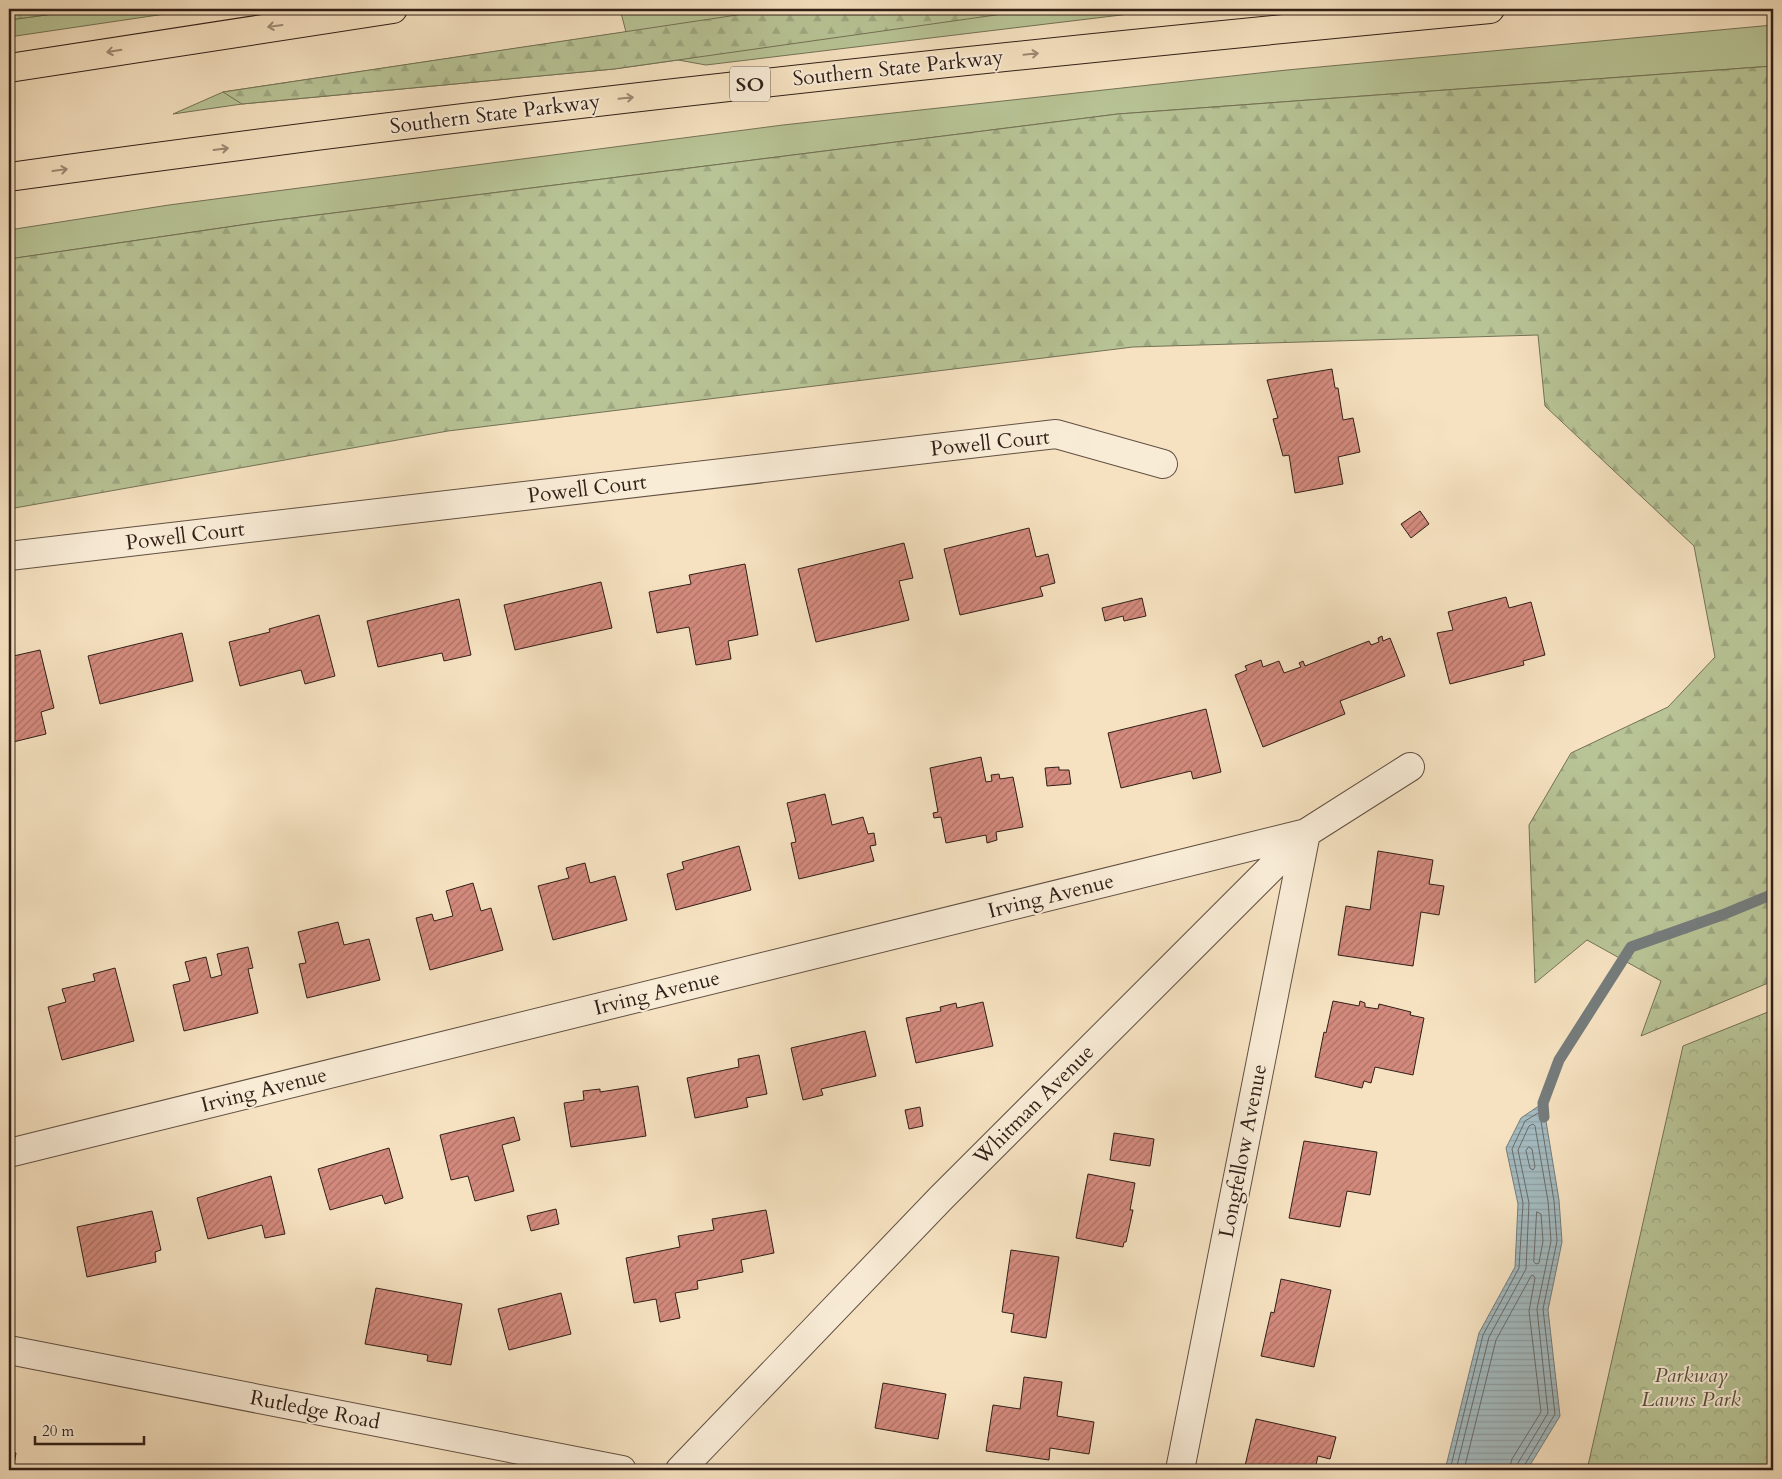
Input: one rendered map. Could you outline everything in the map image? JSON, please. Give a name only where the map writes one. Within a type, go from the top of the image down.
[{"type":"highway","points":[[9,68],[392,9]]},
{"type":"highway","name":"Southern State Parkway","points":[[9,177],[541,108],[1203,36],[1490,9]]},
{"type":"street","name":"Powell Court","points":[[9,556],[1056,434],[1163,464]]},
{"type":"street","name":"Whitman Avenue","points":[[680,1470],[941,1198],[1306,833],[1410,767]]},
{"type":"street","name":"Irving Avenue","points":[[9,1153],[1306,833]]},
{"type":"street","name":"Longfellow Avenue","points":[[1180,1470],[1306,833]]},
{"type":"street","name":"Rutledge Road","points":[[9,1350],[622,1470]]},
{"type":"green space","points":[[9,9],[90,9],[9,20]]},
{"type":"green space","points":[[90,9],[199,9],[9,37],[9,20]]},
{"type":"green space","points":[[620,9],[1171,9],[706,65],[678,60],[614,69],[242,104],[173,114],[223,92],[626,32]]},
{"type":"green space","points":[[777,9],[1038,9],[614,69],[242,104],[223,92]]},
{"type":"green space","points":[[1773,25],[1773,66],[1118,114],[262,222],[9,259],[9,230],[169,205],[783,125],[1287,70]]},
{"type":"green space","points":[[1773,66],[1773,981],[1641,1036],[1661,981],[1587,940],[1535,983],[1529,825],[1571,753],[1668,707],[1715,657],[1694,546],[1545,406],[1538,335],[1133,347],[448,431],[9,509],[9,259],[262,222],[1118,114]]},
{"type":"green space","name":"Parkway Lawns Park","points":[[1773,1010],[1773,1470],[1587,1470],[1683,1046]]},
{"type":"water","points":[[1543,1103],[1559,1200],[1562,1242],[1548,1310],[1560,1416],[1527,1470],[1445,1470],[1479,1333],[1515,1267],[1518,1204],[1506,1148],[1521,1118]]},
{"type":"building","points":[[1332,369],[1335,388],[1338,388],[1343,420],[1353,418],[1360,452],[1338,457],[1343,484],[1295,493],[1289,455],[1283,456],[1273,419],[1278,418],[1267,380]]},
{"type":"building","points":[[1420,511],[1429,524],[1411,538],[1401,524]]},
{"type":"building","points":[[1029,528],[1036,557],[1048,554],[1055,583],[1040,587],[1043,596],[960,615],[944,549]]},
{"type":"building","points":[[904,543],[913,578],[899,581],[909,620],[816,642],[798,569]]},
{"type":"building","points":[[745,564],[758,635],[728,641],[731,659],[696,665],[689,627],[657,633],[649,592],[691,584],[689,575]]},
{"type":"building","points":[[601,582],[612,628],[515,650],[504,605]]},
{"type":"building","points":[[1506,597],[1509,608],[1531,602],[1545,655],[1523,661],[1524,665],[1450,684],[1437,633],[1453,630],[1448,612]]},
{"type":"building","points":[[1142,598],[1146,616],[1124,621],[1123,616],[1105,621],[1102,608]]},
{"type":"building","points":[[459,599],[471,655],[444,661],[442,653],[378,667],[367,621]]},
{"type":"building","points":[[319,615],[335,676],[305,684],[301,670],[240,686],[229,642],[270,632],[269,629]]},
{"type":"building","points":[[182,633],[193,681],[100,704],[88,656]]},
{"type":"building","points":[[1382,636],[1383,641],[1390,638],[1405,676],[1340,701],[1345,714],[1263,747],[1235,675],[1247,670],[1245,666],[1261,660],[1263,667],[1279,661],[1284,673],[1301,667],[1299,663],[1303,661],[1305,666],[1369,641],[1371,645],[1379,642],[1378,638]]},
{"type":"building","points":[[40,650],[54,708],[41,712],[46,734],[9,743],[9,657]]},
{"type":"building","points":[[1206,709],[1221,772],[1193,779],[1191,771],[1121,788],[1108,733]]},
{"type":"building","points":[[981,757],[986,782],[992,781],[991,775],[999,774],[1000,779],[1013,777],[1023,827],[996,832],[997,840],[987,843],[986,835],[946,843],[941,817],[934,818],[933,813],[938,812],[930,768]]},
{"type":"building","points":[[1059,767],[1059,770],[1069,770],[1071,784],[1047,786],[1045,768]]},
{"type":"building","points":[[825,794],[832,825],[863,817],[868,834],[874,833],[876,845],[870,846],[874,861],[799,879],[791,843],[796,842],[787,803]]},
{"type":"building","points":[[739,846],[751,890],[676,910],[667,874],[684,869],[682,862]]},
{"type":"building","points":[[1378,851],[1433,860],[1429,884],[1444,886],[1439,915],[1421,912],[1413,966],[1338,955],[1346,906],[1370,910]]},
{"type":"building","points":[[585,863],[590,883],[615,876],[627,920],[553,940],[538,886],[569,878],[566,868]]},
{"type":"building","points":[[473,883],[481,911],[491,908],[503,950],[430,970],[416,918],[432,914],[434,921],[453,916],[446,891]]},
{"type":"building","points":[[338,922],[344,945],[369,939],[380,980],[307,998],[299,964],[306,963],[298,932]]},
{"type":"building","points":[[248,947],[253,968],[248,969],[258,1013],[184,1031],[173,985],[190,981],[185,962],[206,957],[211,978],[222,975],[217,954]]},
{"type":"building","points":[[115,968],[134,1041],[62,1060],[48,1007],[66,1002],[62,989],[95,981],[93,974]]},
{"type":"building","points":[[1333,1001],[1359,1006],[1360,1001],[1365,1003],[1365,1007],[1378,1009],[1379,1004],[1411,1012],[1410,1015],[1424,1018],[1413,1075],[1375,1067],[1371,1083],[1364,1081],[1362,1088],[1315,1077],[1324,1032],[1326,1033]]},
{"type":"building","points":[[983,1002],[993,1046],[916,1063],[906,1018],[941,1011],[940,1007],[956,1003],[957,1008]]},
{"type":"building","points":[[865,1031],[876,1076],[821,1089],[823,1095],[803,1100],[791,1048]]},
{"type":"building","points":[[759,1055],[767,1094],[746,1098],[748,1107],[695,1118],[687,1078],[739,1067],[738,1059]]},
{"type":"building","points":[[638,1086],[646,1136],[571,1147],[564,1103],[584,1100],[583,1091],[600,1089],[600,1092]]},
{"type":"building","points":[[920,1107],[923,1126],[909,1129],[905,1110]]},
{"type":"building","points":[[514,1117],[520,1140],[502,1145],[514,1191],[475,1201],[468,1176],[451,1180],[440,1135]]},
{"type":"building","points":[[1114,1133],[1154,1139],[1150,1166],[1110,1160]]},
{"type":"building","points":[[1304,1141],[1377,1152],[1370,1195],[1347,1191],[1340,1227],[1289,1218]]},
{"type":"building","points":[[389,1148],[403,1198],[385,1204],[382,1195],[330,1210],[318,1169]]},
{"type":"building","points":[[1088,1174],[1135,1183],[1130,1210],[1133,1210],[1126,1242],[1124,1242],[1123,1247],[1076,1238]]},
{"type":"building","points":[[271,1176],[285,1234],[265,1238],[262,1225],[208,1239],[197,1198]]},
{"type":"building","points":[[556,1209],[559,1224],[531,1231],[527,1216]]},
{"type":"building","points":[[766,1210],[774,1253],[741,1260],[743,1272],[697,1281],[698,1289],[675,1293],[680,1318],[660,1322],[656,1299],[634,1303],[626,1258],[680,1247],[678,1236],[714,1230],[712,1219]]},
{"type":"building","points":[[152,1211],[161,1250],[155,1252],[156,1262],[87,1277],[77,1227]]},
{"type":"building","points":[[1011,1250],[1059,1257],[1046,1338],[1011,1332],[1014,1314],[1002,1312]]},
{"type":"building","points":[[1281,1279],[1331,1290],[1314,1367],[1261,1356],[1271,1312],[1274,1313]]},
{"type":"building","points":[[376,1288],[462,1304],[451,1365],[427,1361],[428,1355],[365,1344]]},
{"type":"building","points":[[561,1293],[571,1334],[509,1350],[498,1309]]},
{"type":"building","points":[[1024,1377],[1062,1382],[1057,1416],[1094,1422],[1089,1454],[1050,1448],[1049,1460],[986,1451],[993,1405],[1020,1409]]},
{"type":"building","points":[[883,1383],[946,1394],[938,1439],[875,1428]]},
{"type":"building","points":[[1256,1419],[1336,1437],[1330,1459],[1318,1456],[1315,1469],[1297,1465],[1296,1470],[1244,1470]]},
{"type":"building","points":[[9,1451],[16,1453],[13,1470],[9,1470]]},
{"type":"waterway","points":[[1544,1117],[1543,1103],[1559,1060],[1631,947],[1722,915],[1773,894]]}]
